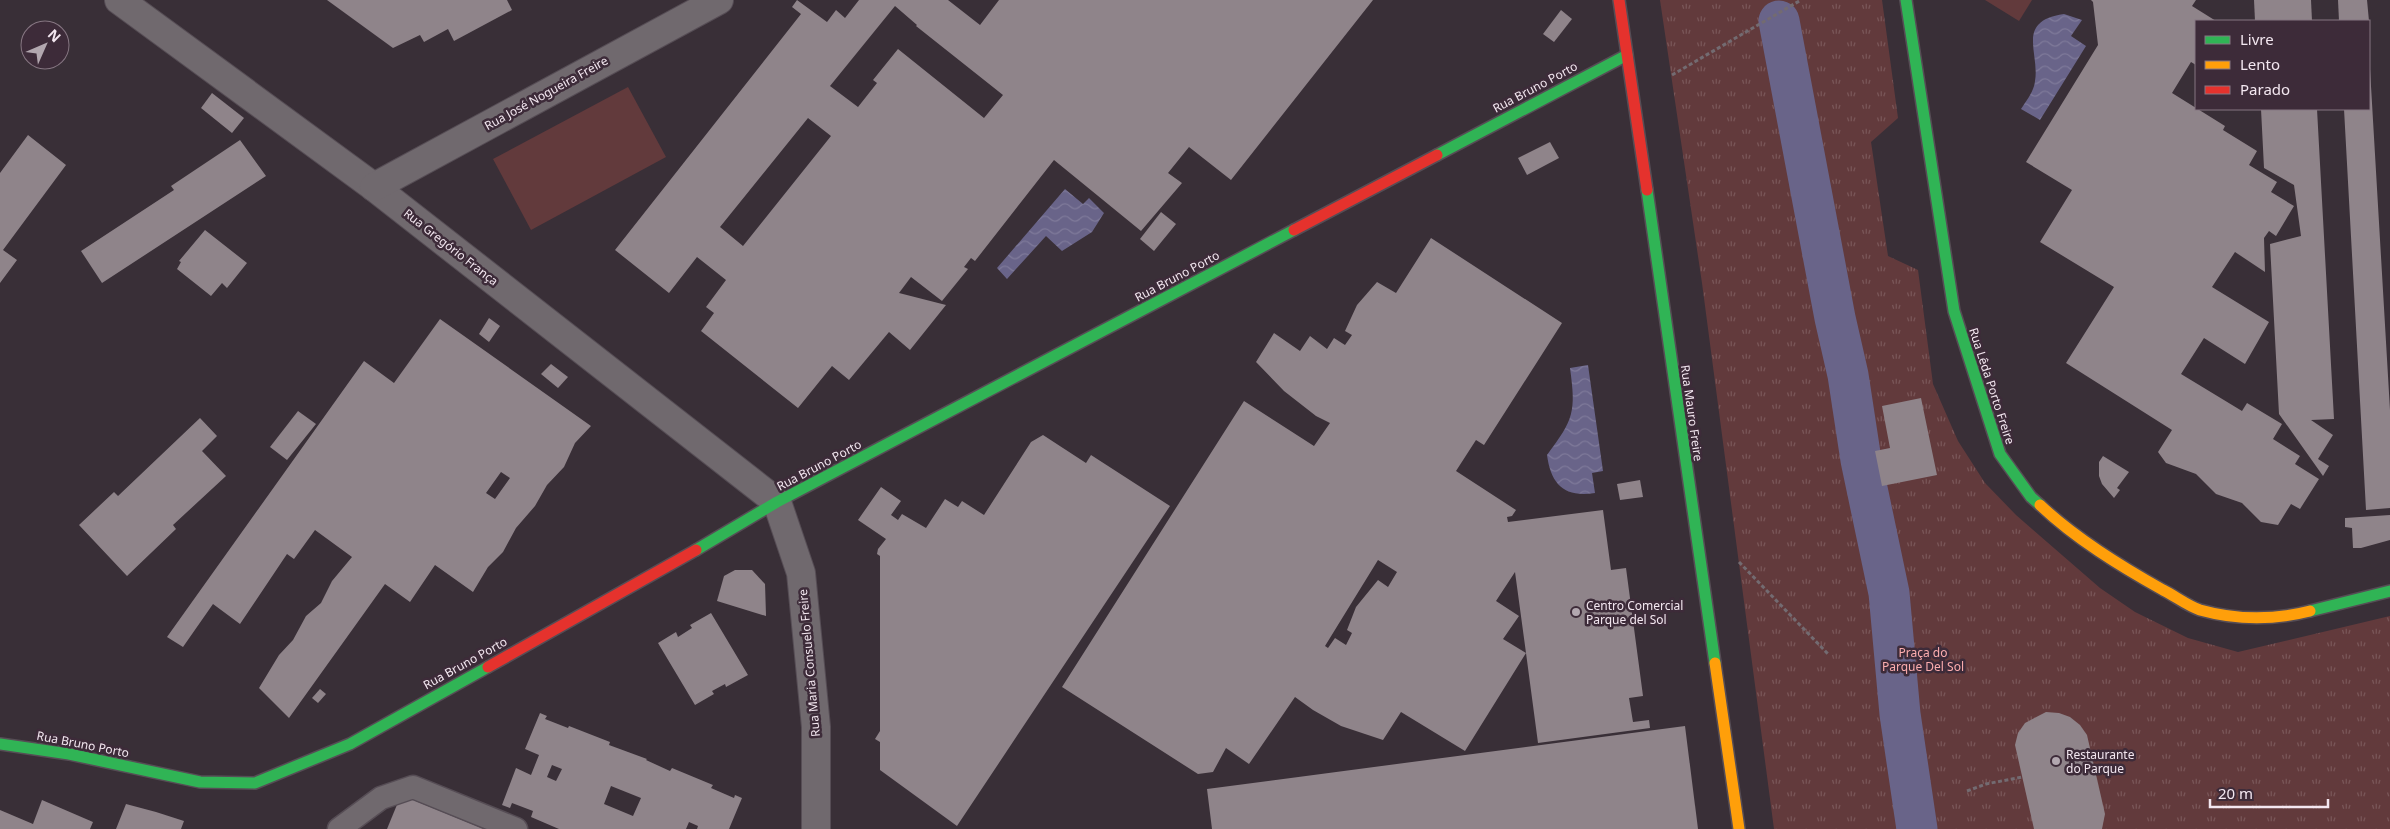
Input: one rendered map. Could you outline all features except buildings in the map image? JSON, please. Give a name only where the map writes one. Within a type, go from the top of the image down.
[{"type":"street","name":"Rua Gregório França","points":[[118,0],[374,187],[777,502]]},
{"type":"street","name":"Rua José Nogueira Freire","points":[[374,187],[719,0]]},
{"type":"street","name":"Rua Mauro Freire","points":[[1619,0],[1738,829]]},
{"type":"street","name":"Rua Lêda Porto Freire","points":[[1906,0],[1954,311],[2000,454],[2031,497],[2057,521],[2132,572],[2198,610],[2226,616],[2284,618],[2390,591]]},
{"type":"street","name":"Rua Bruno Porto","points":[[0,744],[69,754],[200,782],[255,783],[350,744],[719,538],[777,502],[1627,55]]},
{"type":"street","name":"Rua Maria Consuelo Freire","points":[[777,502],[801,573],[816,727],[816,829]]},
{"type":"lane","points":[[339,829],[381,798],[413,787],[516,829]]},
{"type":"path","points":[[1672,75],[1802,0]]},
{"type":"path","points":[[1739,562],[1829,655]]},
{"type":"path","points":[[1967,791],[1986,784],[2022,777]]},
{"type":"green space","name":"Praça do Parque Del Sol","points":[[1660,0],[1882,0],[1898,118],[1871,142],[1888,256],[1918,270],[1933,384],[1958,441],[1985,483],[2016,515],[2100,588],[2135,612],[2188,638],[2238,652],[2390,616],[2390,829],[1774,829],[1702,283]]},
{"type":"green space","points":[[1985,0],[2032,0],[2019,21]]},
{"type":"green space","points":[[628,87],[666,157],[531,230],[493,159]]},
{"type":"water","points":[[2064,14],[2082,20],[2071,36],[2086,46],[2040,120],[2021,109],[2034,85],[2036,70],[2033,40],[2035,31],[2040,23],[2049,18]]},
{"type":"water","points":[[1065,189],[1083,204],[1089,198],[1104,213],[1092,232],[1062,251],[1046,236],[1007,279],[997,268]]},
{"type":"water","points":[[1588,365],[1603,471],[1592,473],[1595,493],[1584,494],[1567,491],[1561,487],[1552,474],[1547,455],[1563,432],[1571,414],[1573,395],[1570,368]]},
{"type":"waterway","points":[[1779,21],[1835,318],[1848,375],[1861,460],[1889,593],[1900,714],[1917,829]]},
{"type":"traffic: fast","points":[[1906,0],[1954,311],[2000,454],[2031,497],[2040,505]]},
{"type":"traffic: fast","points":[[1437,155],[1627,55]]},
{"type":"traffic: fast","points":[[1647,190],[1715,663]]},
{"type":"traffic: fast","points":[[696,550],[777,502],[1294,230]]},
{"type":"traffic: fast","points":[[2310,611],[2390,591]]},
{"type":"traffic: fast","points":[[0,744],[69,754],[200,782],[255,783],[350,744],[488,667]]},
{"type":"traffic: slow","points":[[2040,505],[2068,529],[2099,551],[2200,610],[2227,616],[2255,618],[2283,616],[2310,611]]},
{"type":"traffic: slow","points":[[1715,663],[1739,829]]},
{"type":"traffic: jam","points":[[1619,0],[1647,190]]},
{"type":"traffic: jam","points":[[1294,230],[1437,155]]},
{"type":"traffic: jam","points":[[488,667],[696,550]]},
{"type":"place","name":"Centro Comercial Parque del Sol","points":[[1576,612]]},
{"type":"place","name":"Restaurante do Parque","points":[[2056,761]]}]
